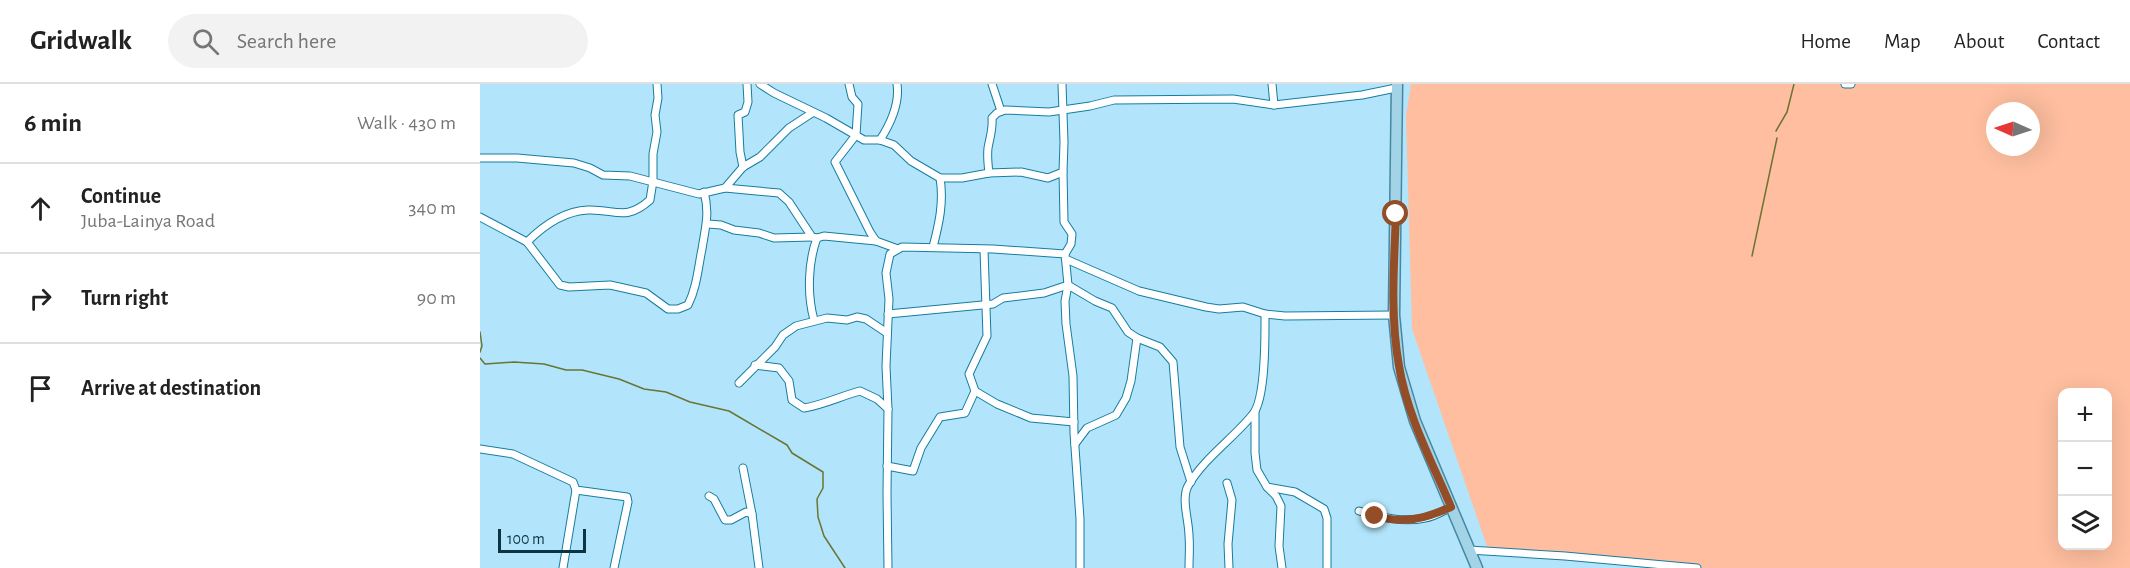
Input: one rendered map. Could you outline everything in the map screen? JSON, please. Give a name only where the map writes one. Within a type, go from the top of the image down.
[{"type":"main road","points":[[1396,86],[1394,315],[1399,367],[1405,391],[1475,566]]},
{"type":"street","points":[[526,242],[549,222],[572,213],[588,210],[626,214],[642,208],[650,200],[657,132],[655,115],[658,98],[657,84]]},
{"type":"street","points":[[743,167],[738,115],[745,112],[748,102],[747,84]]},
{"type":"street","points":[[760,84],[826,118],[864,141],[880,140],[894,146],[940,178],[1022,172],[1048,178],[1063,172]]},
{"type":"street","points":[[849,84],[852,97],[858,104],[856,135],[836,162],[876,241]]},
{"type":"street","points":[[880,140],[890,124],[896,106],[897,84]]},
{"type":"street","points":[[992,84],[1001,111]]},
{"type":"street","points":[[1062,84],[1064,222],[1072,234],[1066,257],[1068,285],[1065,301],[1073,376],[1080,568]]},
{"type":"street","points":[[1272,84],[1274,105]]},
{"type":"street","points":[[1845,84],[1851,84]]},
{"type":"street","points":[[988,173],[988,146],[993,129],[992,118],[1001,111],[1049,112],[1114,100],[1233,99],[1274,105],[1362,95],[1396,86]]},
{"type":"street","points":[[725,188],[743,167],[760,157],[789,128],[812,112]]},
{"type":"street","points":[[480,158],[517,158],[574,163],[603,175],[630,176],[699,194],[725,188],[779,193],[789,202],[815,238],[810,275],[811,308],[814,320]]},
{"type":"street","points":[[933,248],[940,222],[943,194],[940,178]]},
{"type":"street","points":[[480,217],[526,242],[560,285],[569,287],[610,285],[646,292],[668,309],[678,309],[688,305],[695,292],[708,224],[708,204],[704,192]]},
{"type":"street","points":[[708,224],[774,238],[824,236],[876,241],[898,249]]},
{"type":"street","points":[[888,568],[886,366],[888,263],[890,254],[902,247],[993,249],[1066,257],[1138,291],[1219,309],[1243,307],[1265,314],[1285,316],[1394,315]]},
{"type":"street","points":[[984,250],[987,336],[969,374],[975,391],[997,404],[1031,418],[1074,422]]},
{"type":"street","points":[[888,314],[986,305],[1003,298],[1044,293],[1068,285],[1112,308],[1128,332],[1160,347],[1173,362],[1180,447],[1191,482]]},
{"type":"street","points":[[1265,314],[1261,389],[1255,412],[1255,453],[1257,470],[1281,506],[1279,546],[1282,568]]},
{"type":"street","points":[[739,383],[775,347],[783,335],[796,326],[827,318],[847,320],[857,317],[866,319],[887,333]]},
{"type":"street","points":[[1075,444],[1087,428],[1116,415],[1126,398],[1137,338]]},
{"type":"street","points":[[755,365],[779,368],[789,381],[792,400],[804,408],[818,406],[838,396],[860,391],[877,399],[888,409]]},
{"type":"street","points":[[887,466],[913,471],[921,448],[940,417],[965,413],[975,391]]},
{"type":"street","points":[[1189,568],[1187,487],[1255,412]]},
{"type":"street","points":[[480,449],[513,454],[573,482],[576,490],[563,568]]},
{"type":"street","points":[[744,468],[759,568]]},
{"type":"street","points":[[1227,483],[1232,500],[1228,544],[1229,568]]},
{"type":"street","points":[[1267,487],[1295,492],[1324,509],[1327,518],[1327,568]]},
{"type":"street","points":[[576,490],[611,494],[627,499],[614,568]]},
{"type":"street","points":[[709,496],[714,499],[725,520],[731,520],[746,512],[752,514]]},
{"type":"street","points":[[1359,511],[1383,518],[1413,519],[1428,518],[1451,507]]},
{"type":"street","points":[[1469,550],[1697,568]]},
{"type":"shaded area","points":[[1411,84],[2130,84],[2130,568],[1661,568],[1490,555],[1412,329],[1406,116]]},
{"type":"waterway","points":[[1776,131],[1787,112],[1794,84]]},
{"type":"waterway","points":[[1752,256],[1777,138]]},
{"type":"waterway","points":[[480,332],[482,346],[480,352]]},
{"type":"waterway","points":[[480,358],[485,364],[514,362],[544,364],[566,370],[582,370],[619,379],[644,389],[666,392],[690,402],[729,411],[787,445],[792,453],[823,472],[823,488],[817,499],[818,517],[824,536],[845,568]]},
{"type":"route","points":[[1375,516],[1423,519],[1451,507],[1415,421],[1399,367],[1394,315],[1396,214]]}]
